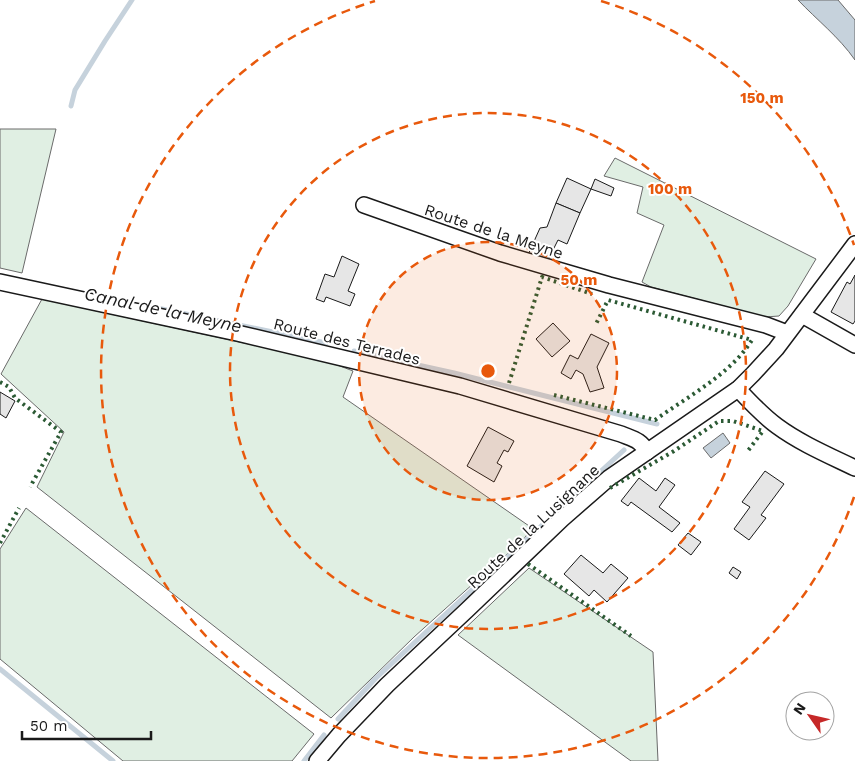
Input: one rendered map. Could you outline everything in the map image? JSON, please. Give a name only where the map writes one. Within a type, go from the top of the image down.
[{"type":"street","name":"Route de la Meyne","points":[[364,205],[500,254],[609,285],[766,325],[787,334]]},
{"type":"street","name":"Route de la Lusignane","points":[[317,761],[386,685],[468,610],[562,519],[609,478],[738,389],[787,334],[855,244]]},
{"type":"street","name":"Route des Terrades","points":[[0,282],[237,333],[460,386],[622,434],[638,441],[647,452]]},
{"type":"street","points":[[802,315],[855,345]]},
{"type":"street","points":[[738,389],[755,408],[783,430],[855,468]]},
{"type":"green space","points":[[0,129],[56,129],[22,273],[0,268]]},
{"type":"green space","points":[[615,158],[816,259],[788,306],[779,316],[765,317],[651,287],[642,282],[664,225],[637,213],[643,187],[604,176]]},
{"type":"green space","points":[[42,299],[327,361],[353,371],[343,397],[532,528],[520,544],[414,637],[331,718],[37,487],[64,432],[1,374]]},
{"type":"green space","points":[[26,508],[314,734],[292,761],[123,761],[0,659],[0,549]]},
{"type":"green space","points":[[529,568],[653,652],[658,761],[631,761],[458,635]]},
{"type":"shaded area","points":[[798,0],[838,0],[855,20],[855,60],[835,36]]},
{"type":"shaded area","points":[[723,433],[730,443],[711,458],[703,448]]},
{"type":"building","points":[[567,178],[591,189],[580,213],[556,203]]},
{"type":"building","points":[[595,179],[614,188],[611,196],[591,189]]},
{"type":"building","points":[[556,203],[580,213],[567,244],[558,240],[547,262],[527,257],[540,228],[547,227]]},
{"type":"building","points":[[342,256],[359,264],[348,291],[355,294],[350,306],[326,297],[324,302],[316,299],[325,274],[334,277]]},
{"type":"building","points":[[855,275],[855,321],[853,324],[831,312],[847,282],[850,284]]},
{"type":"building","points":[[553,323],[570,341],[552,357],[536,339]]},
{"type":"building","points":[[591,334],[609,343],[597,367],[604,388],[590,392],[583,374],[576,370],[571,379],[561,373],[570,355],[578,359]]},
{"type":"building","points":[[0,392],[15,401],[6,418],[0,414]]},
{"type":"building","points":[[488,427],[514,441],[508,452],[504,450],[497,463],[502,466],[494,482],[467,466]]},
{"type":"building","points":[[765,471],[784,484],[761,515],[766,518],[749,540],[734,529],[750,507],[742,502]]},
{"type":"building","points":[[639,478],[656,491],[665,478],[675,485],[659,507],[680,523],[672,532],[631,502],[628,506],[621,501]]},
{"type":"building","points":[[688,533],[701,542],[691,555],[678,545]]},
{"type":"building","points":[[581,555],[603,573],[611,564],[628,578],[607,602],[594,590],[589,596],[564,574]]},
{"type":"building","points":[[733,567],[741,572],[737,579],[729,573]]},
{"type":"waterway","points":[[71,106],[75,90],[132,0]]},
{"type":"waterway","name":"Canal de la Meyne","points":[[157,308],[326,343]]},
{"type":"waterway","name":"Canal de la Meyne","points":[[354,351],[454,373],[657,424]]},
{"type":"waterway","points":[[338,719],[376,678],[624,450]]},
{"type":"waterway","points":[[0,669],[113,761]]},
{"type":"waterway","points":[[304,761],[324,735]]},
{"type":"hedge","points":[[509,383],[542,277],[592,294]]},
{"type":"hedge","points":[[554,395],[655,420],[721,374],[752,340],[608,300],[596,324]]},
{"type":"hedge","points":[[0,382],[9,387],[15,398],[61,432],[30,487]]},
{"type":"hedge","points":[[610,488],[674,451],[719,421],[733,421],[763,431],[747,452]]},
{"type":"hedge","points":[[0,543],[19,508]]},
{"type":"hedge","points":[[528,564],[631,636]]}]
